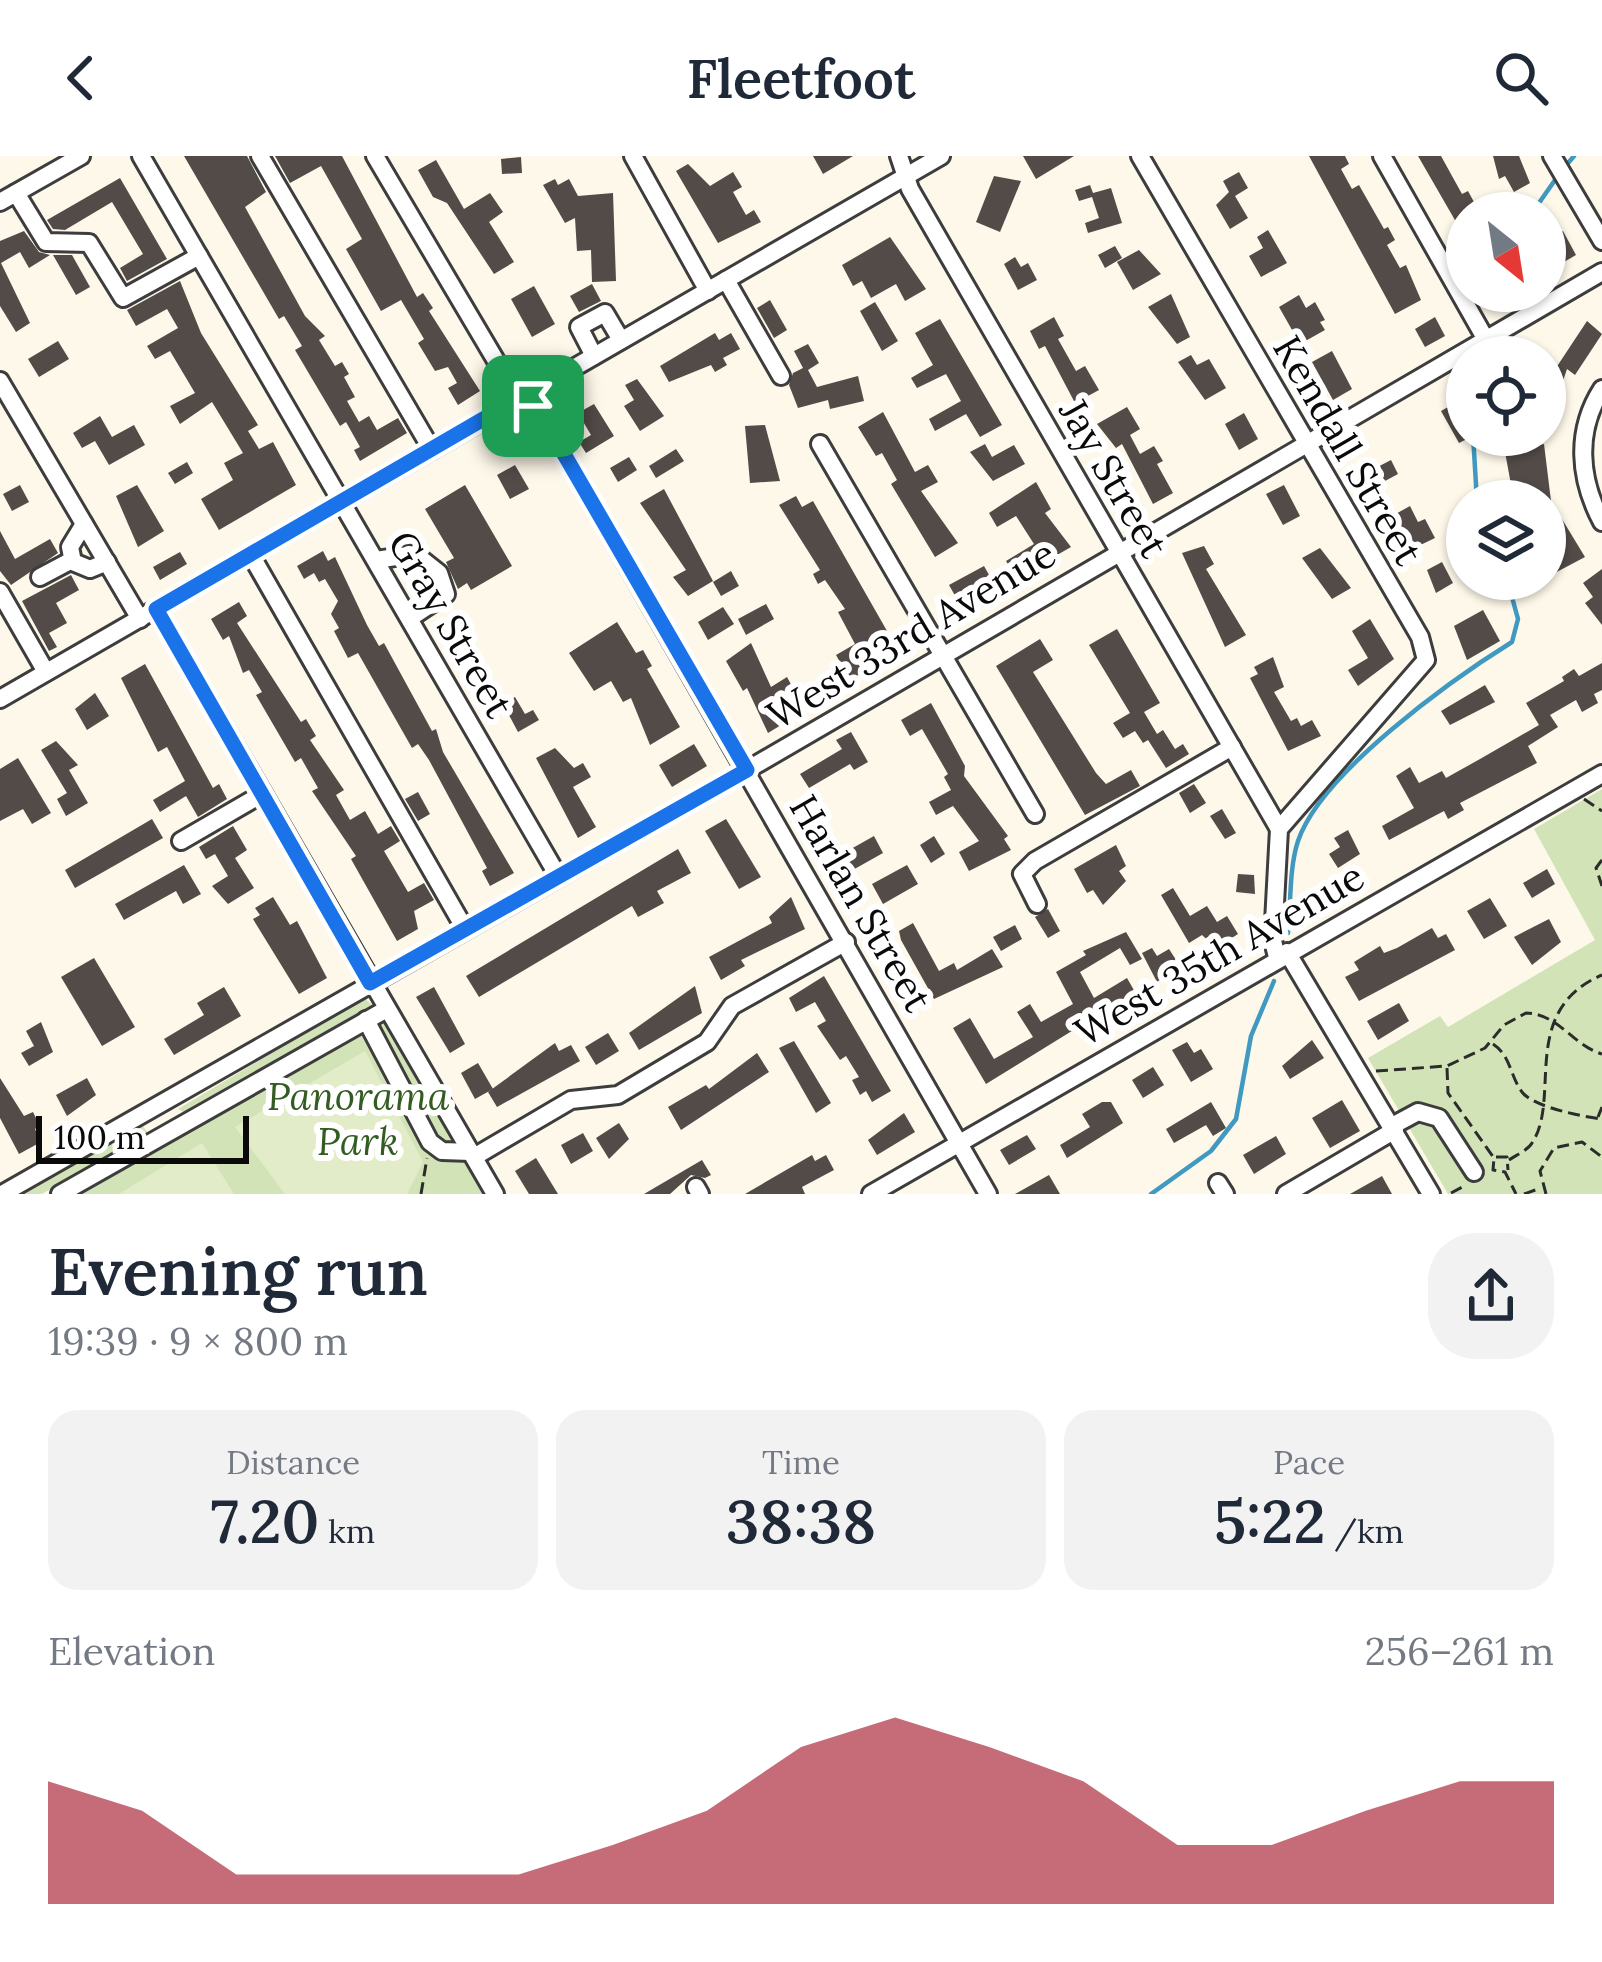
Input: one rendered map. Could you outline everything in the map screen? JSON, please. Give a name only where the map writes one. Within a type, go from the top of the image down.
[{"type":"street","points":[[82,156],[8,198],[46,242],[89,243],[123,298],[200,256]]},
{"type":"street","name":"Gray Street","points":[[141,156],[558,876]]},
{"type":"street","points":[[260,156],[432,450]]},
{"type":"street","name":"Harlan Street","points":[[375,156],[508,381],[542,416],[988,1194]]},
{"type":"street","points":[[633,156],[708,290]]},
{"type":"street","name":"Jay Street","points":[[899,156],[1117,550],[1279,829]]},
{"type":"street","points":[[0,698],[941,156]]},
{"type":"street","name":"Kendall Street","points":[[1140,156],[1420,637],[1426,660],[1279,829]]},
{"type":"street","points":[[1382,156],[1484,336]]},
{"type":"street","points":[[1552,156],[1602,241]]},
{"type":"street","name":"West 33rd Avenue","points":[[1489,336],[1602,272]]},
{"type":"street","points":[[726,280],[782,376]]},
{"type":"street","points":[[594,356],[580,327],[605,313],[621,340]]},
{"type":"street","name":"West 33rd Avenue","points":[[2,1194],[747,770],[1446,361]]},
{"type":"street","points":[[0,380],[107,562],[148,614],[262,794],[494,1194]]},
{"type":"street","points":[[1602,389],[1586,424],[1582,455],[1602,522]]},
{"type":"street","points":[[820,444],[1035,814]]},
{"type":"street","points":[[72,560],[70,547],[85,524]]},
{"type":"street","points":[[376,560],[415,554],[439,573],[446,594],[410,618]]},
{"type":"street","points":[[251,555],[464,929]]},
{"type":"street","points":[[72,560],[90,569],[107,562]]},
{"type":"street","points":[[40,577],[72,560]]},
{"type":"street","points":[[0,592],[46,672]]},
{"type":"street","points":[[1036,904],[1022,874],[1036,861],[1232,747]]},
{"type":"street","name":"West 35th Avenue","points":[[871,1194],[1602,774]]},
{"type":"street","points":[[181,841],[262,794]]},
{"type":"street","points":[[1279,829],[1273,941],[1365,1078],[1431,1194]]},
{"type":"street","points":[[366,1021],[430,1142],[442,1150],[472,1155],[571,1100],[618,1096],[707,1042],[732,1006],[845,942]]},
{"type":"street","points":[[60,1194],[386,1010]]},
{"type":"street","points":[[156,1106],[172,1131]]},
{"type":"street","points":[[1286,1194],[1418,1112],[1439,1118],[1474,1172]]},
{"type":"path","points":[[1583,798],[1602,811]]},
{"type":"path","points":[[1602,860],[1595,868],[1602,886]]},
{"type":"path","points":[[1516,1194],[1505,1172],[1509,1160],[1532,1145],[1546,1043],[1571,998],[1602,975]]},
{"type":"path","points":[[1365,1078],[1386,1067],[1398,1072],[1448,1066],[1491,1042],[1515,1017],[1541,1013],[1580,1044],[1602,1054]]},
{"type":"path","points":[[1491,1042],[1503,1051],[1525,1096],[1575,1119],[1600,1119],[1602,1107]]},
{"type":"path","points":[[1448,1066],[1448,1093],[1494,1158],[1492,1170],[1505,1172]]},
{"type":"path","points":[[1524,1194],[1545,1191],[1540,1171],[1547,1154],[1572,1141],[1592,1146],[1602,1156]]},
{"type":"path","points":[[1532,1145],[1547,1154]]},
{"type":"path","points":[[421,1194],[428,1156]]},
{"type":"path","points":[[1494,1158],[1509,1160]]},
{"type":"green space","points":[[1602,789],[1602,1194],[1448,1194],[1368,1058],[1440,1016],[1448,1027],[1595,940],[1534,829]]},
{"type":"green space","points":[[364,998],[374,1006],[185,1113],[178,1109]]},
{"type":"green space","name":"Panorama Park","points":[[383,1021],[488,1194],[78,1194]]},
{"type":"green space","points":[[365,1051],[423,1162],[407,1194],[285,1194],[235,1127]]},
{"type":"green space","points":[[142,1125],[148,1133],[42,1194],[19,1194]]},
{"type":"green space","points":[[202,1143],[234,1194],[119,1194]]},
{"type":"building","points":[[184,156],[247,156],[266,192],[245,207],[305,316],[325,336],[319,340],[335,366],[342,362],[349,374],[344,377],[355,397],[347,401],[359,422],[369,416],[377,430],[398,418],[407,433],[360,461],[354,450],[360,447],[346,422],[340,426],[295,350],[302,346],[284,316],[279,319]]},
{"type":"building","points":[[275,156],[342,156],[417,297],[423,293],[433,308],[429,311],[480,391],[458,405],[448,388],[457,383],[448,367],[435,371],[418,343],[424,339],[401,300],[381,311],[346,249],[362,239],[321,166],[290,183]]},
{"type":"building","points":[[813,156],[853,156],[823,174]]},
{"type":"building","points":[[1023,156],[1074,156],[1036,179]]},
{"type":"building","points":[[1309,156],[1345,156],[1349,164],[1341,169],[1352,189],[1359,185],[1384,229],[1388,227],[1395,240],[1387,245],[1400,268],[1406,265],[1421,300],[1395,314]]},
{"type":"building","points":[[1418,156],[1441,156],[1461,192],[1446,192],[1446,205]]},
{"type":"building","points":[[1493,156],[1519,156],[1530,183],[1514,192],[1505,176],[1499,179]]},
{"type":"building","points":[[521,157],[522,173],[502,174],[501,159]]},
{"type":"building","points":[[436,160],[464,209],[490,193],[503,212],[489,222],[514,262],[494,274],[447,203],[433,197],[418,170]]},
{"type":"building","points":[[688,164],[710,186],[733,172],[742,187],[733,192],[746,215],[754,210],[761,222],[718,243],[676,171]]},
{"type":"building","points":[[1239,172],[1248,188],[1235,196],[1248,218],[1230,229],[1216,205],[1229,192],[1223,181]]},
{"type":"building","points":[[994,176],[1021,181],[1000,232],[976,222]]},
{"type":"building","points":[[120,178],[167,259],[127,281],[120,268],[143,254],[112,202],[65,230],[53,229],[47,220]]},
{"type":"building","points":[[555,179],[558,185],[569,179],[578,196],[613,193],[616,281],[592,282],[591,250],[577,251],[575,218],[565,223],[543,185]]},
{"type":"building","points":[[1090,185],[1093,193],[1111,188],[1122,223],[1088,233],[1085,223],[1099,218],[1092,197],[1079,201],[1075,190]]},
{"type":"building","points":[[1268,230],[1287,263],[1261,277],[1249,256],[1263,248],[1257,237]]},
{"type":"building","points":[[24,231],[39,252],[50,255],[29,268],[20,252],[1,263],[30,323],[16,332],[0,306],[0,241]]},
{"type":"building","points":[[890,237],[926,289],[905,301],[896,284],[871,298],[862,281],[853,286],[842,265]]},
{"type":"building","points":[[1566,237],[1576,255],[1566,261]]},
{"type":"building","points":[[1115,246],[1122,258],[1105,268],[1098,255]]},
{"type":"building","points":[[1139,250],[1161,274],[1133,290],[1117,262]]},
{"type":"building","points":[[53,255],[72,255],[90,287],[76,295]]},
{"type":"building","points":[[1015,257],[1021,267],[1028,263],[1037,280],[1018,290],[1004,264]]},
{"type":"building","points":[[180,281],[201,333],[258,425],[248,431],[259,449],[273,442],[296,485],[219,530],[201,499],[233,480],[224,463],[243,453],[212,402],[180,424],[170,406],[195,393],[170,351],[155,359],[147,346],[178,328],[167,309],[136,326],[127,310]]},
{"type":"building","points":[[592,284],[601,301],[579,312],[570,296]]},
{"type":"building","points":[[534,286],[555,324],[532,337],[511,299]]},
{"type":"building","points":[[1171,294],[1190,337],[1177,344],[1148,307]]},
{"type":"building","points":[[1299,295],[1306,308],[1315,302],[1325,320],[1320,322],[1325,330],[1300,344],[1279,307]]},
{"type":"building","points":[[770,300],[787,330],[774,338],[757,308]]},
{"type":"building","points":[[875,302],[898,341],[882,351],[860,311]]},
{"type":"building","points":[[1054,317],[1064,336],[1058,339],[1076,371],[1085,366],[1099,390],[1075,403],[1045,346],[1039,349],[1030,331]]},
{"type":"building","points":[[1435,317],[1445,336],[1425,347],[1415,329]]},
{"type":"building","points":[[940,319],[1002,425],[980,437],[966,414],[935,431],[929,419],[961,401],[946,374],[917,388],[911,378],[933,365],[915,333]]},
{"type":"building","points":[[1587,321],[1602,334],[1575,375],[1566,372],[1566,353]]},
{"type":"building","points":[[715,333],[719,340],[731,333],[740,349],[723,358],[727,365],[715,372],[711,365],[669,382],[660,366]]},
{"type":"building","points":[[58,341],[69,359],[39,377],[28,359]]},
{"type":"building","points":[[808,344],[819,363],[808,370],[817,387],[858,376],[864,401],[830,409],[828,400],[798,408],[789,385],[793,373],[803,368],[794,351]]},
{"type":"building","points":[[1332,351],[1352,389],[1333,400],[1312,362]]},
{"type":"building","points":[[1191,355],[1197,365],[1209,359],[1226,388],[1205,400],[1178,362]]},
{"type":"building","points":[[637,379],[664,416],[640,431],[624,406],[634,400],[625,385]]},
{"type":"building","points":[[594,404],[614,436],[586,453],[579,442],[591,435],[578,413]]},
{"type":"building","points":[[1127,407],[1140,429],[1130,435],[1140,454],[1154,446],[1163,461],[1157,464],[1173,493],[1153,504],[1122,444],[1116,448],[1097,424]]},
{"type":"building","points":[[883,412],[915,472],[928,465],[938,482],[921,491],[958,543],[935,557],[891,484],[897,480],[882,453],[876,456],[858,427]]},
{"type":"building","points":[[1244,413],[1258,439],[1239,450],[1225,424]]},
{"type":"building","points":[[100,416],[112,437],[134,425],[145,445],[109,465],[95,441],[82,448],[73,433]]},
{"type":"building","points":[[765,425],[780,481],[750,483],[745,426]]},
{"type":"building","points":[[985,444],[992,457],[1014,445],[1025,464],[993,481],[970,452]]},
{"type":"building","points":[[676,449],[684,461],[656,478],[649,466]]},
{"type":"building","points":[[1506,456],[1545,456],[1548,480],[1510,480]]},
{"type":"building","points":[[629,457],[637,470],[618,482],[610,468]]},
{"type":"building","points":[[1391,460],[1398,474],[1372,488],[1364,474]]},
{"type":"building","points":[[187,462],[193,473],[175,484],[168,473]]},
{"type":"building","points":[[515,465],[529,489],[510,499],[497,475]]},
{"type":"building","points":[[1036,482],[1051,509],[1045,513],[1071,547],[1017,578],[1006,561],[1034,544],[1016,516],[997,527],[989,513]]},
{"type":"building","points":[[20,485],[29,502],[12,511],[3,494]]},
{"type":"building","points":[[137,485],[164,531],[138,547],[116,496]]},
{"type":"building","points":[[465,485],[512,566],[471,590],[467,583],[458,589],[446,562],[454,558],[425,509]]},
{"type":"building","points":[[1284,485],[1300,516],[1283,525],[1266,494]]},
{"type":"building","points":[[664,489],[713,581],[688,596],[673,577],[686,570],[640,503]]},
{"type":"building","points":[[796,496],[802,507],[813,501],[895,645],[888,649],[892,656],[850,680],[836,655],[855,644],[838,612],[845,609],[825,580],[818,584],[813,574],[820,570],[779,505]]},
{"type":"building","points":[[1410,506],[1418,522],[1425,519],[1435,538],[1410,550],[1392,516]]},
{"type":"building","points":[[1566,526],[1585,557],[1566,567]]},
{"type":"building","points":[[0,531],[15,559],[50,539],[58,553],[11,585],[0,571]]},
{"type":"building","points":[[1204,546],[1214,564],[1206,569],[1246,635],[1225,647],[1182,553]]},
{"type":"building","points":[[1320,548],[1351,588],[1332,599],[1302,558]]},
{"type":"building","points":[[323,551],[328,561],[335,557],[367,625],[379,646],[384,643],[432,731],[436,729],[443,752],[514,873],[490,886],[482,871],[487,868],[429,760],[418,744],[412,748],[358,653],[348,658],[331,614],[338,601],[325,579],[319,582],[314,573],[304,579],[297,566]]},
{"type":"building","points":[[180,552],[187,564],[160,580],[153,567]]},
{"type":"building","points":[[1442,562],[1446,587],[1436,593],[1427,570]]},
{"type":"building","points":[[984,566],[998,591],[963,610],[949,585]]},
{"type":"building","points":[[1602,569],[1602,625],[1585,603],[1593,597],[1583,583]]},
{"type":"building","points":[[731,571],[739,586],[721,596],[713,582]]},
{"type":"building","points":[[71,575],[79,590],[56,603],[67,623],[49,633],[57,647],[49,651],[22,601]]},
{"type":"building","points":[[239,602],[247,616],[237,623],[301,722],[306,719],[316,736],[310,740],[344,790],[336,795],[350,820],[365,811],[378,834],[391,826],[400,841],[384,851],[408,892],[424,883],[434,900],[414,911],[418,929],[397,941],[351,859],[356,856],[312,791],[318,788],[301,758],[295,762],[256,695],[262,692],[249,670],[243,673],[229,636],[223,640],[211,619]]},
{"type":"building","points":[[766,604],[774,619],[746,635],[738,619]]},
{"type":"building","points":[[723,607],[734,624],[708,640],[698,622]]},
{"type":"building","points":[[1483,610],[1500,641],[1467,660],[1454,626]]},
{"type":"building","points":[[1370,619],[1394,659],[1358,686],[1348,670],[1368,658],[1352,631]]},
{"type":"building","points":[[617,622],[636,653],[643,650],[652,666],[647,669],[680,727],[650,745],[631,698],[623,702],[611,681],[594,691],[569,653]]},
{"type":"building","points":[[1117,629],[1160,703],[1144,712],[1157,734],[1163,730],[1175,749],[1183,744],[1189,754],[1166,768],[1148,740],[1143,743],[1135,731],[1123,738],[1113,723],[1130,713],[1089,645]]},
{"type":"building","points":[[1040,639],[1053,660],[1033,672],[1096,773],[1106,784],[1131,770],[1140,786],[1085,815],[996,666]]},
{"type":"building","points":[[751,643],[771,687],[787,677],[794,690],[776,706],[786,722],[768,733],[747,688],[743,691],[726,661]]},
{"type":"building","points":[[1273,657],[1284,687],[1274,692],[1291,721],[1297,718],[1301,726],[1312,720],[1321,736],[1288,751],[1250,678],[1258,674],[1254,667]]},
{"type":"building","points":[[1602,663],[1602,690],[1594,694],[1598,703],[1582,712],[1576,700],[1550,715],[1558,727],[1528,746],[1537,763],[1460,803],[1464,810],[1448,819],[1444,811],[1389,840],[1382,826],[1414,808],[1396,776],[1410,767],[1419,783],[1442,771],[1446,778],[1539,725],[1526,703],[1564,681],[1562,677],[1574,669],[1579,676]]},
{"type":"building","points":[[145,664],[213,788],[219,784],[227,799],[198,817],[186,796],[160,812],[153,800],[185,781],[167,747],[158,752],[121,678]]},
{"type":"building","points":[[1485,685],[1495,702],[1450,725],[1441,711]]},
{"type":"building","points":[[95,693],[109,716],[87,730],[75,709]]},
{"type":"building","points":[[515,697],[525,714],[533,710],[539,720],[518,732],[503,704]]},
{"type":"building","points":[[931,703],[965,766],[964,776],[1008,836],[1004,839],[1011,850],[969,871],[959,852],[979,841],[953,806],[936,815],[929,802],[951,790],[944,777],[948,774],[922,729],[910,736],[901,720]]},
{"type":"building","points":[[851,732],[868,762],[854,770],[850,764],[809,788],[800,774],[842,749],[836,740]]},
{"type":"building","points":[[56,741],[78,765],[69,770],[88,803],[66,816],[57,799],[67,793],[41,750]]},
{"type":"building","points":[[694,744],[707,766],[672,787],[659,765]]},
{"type":"building","points":[[555,748],[574,768],[583,763],[591,777],[573,787],[596,827],[578,838],[536,758]]},
{"type":"building","points":[[18,758],[51,813],[32,824],[23,809],[0,821],[0,769]]},
{"type":"building","points":[[1194,784],[1206,803],[1190,813],[1179,793]]},
{"type":"building","points":[[418,792],[430,814],[418,821],[405,799]]},
{"type":"building","points":[[1222,809],[1236,833],[1225,839],[1210,816]]},
{"type":"building","points":[[152,819],[163,838],[75,888],[65,870]]},
{"type":"building","points":[[726,819],[761,877],[739,889],[705,831]]},
{"type":"building","points":[[233,826],[247,850],[235,858],[254,888],[228,904],[212,886],[228,876],[215,854],[206,859],[199,847]]},
{"type":"building","points":[[1348,830],[1360,854],[1338,868],[1329,854],[1340,847],[1334,838]]},
{"type":"building","points":[[874,836],[883,853],[851,871],[842,854]]},
{"type":"building","points":[[934,836],[945,854],[931,863],[920,845]]},
{"type":"building","points":[[1116,845],[1126,866],[1119,871],[1126,881],[1103,905],[1093,890],[1087,893],[1074,869]]},
{"type":"building","points":[[678,849],[691,873],[657,891],[664,903],[638,917],[632,906],[479,997],[466,976]]},
{"type":"building","points":[[184,865],[201,894],[183,904],[176,891],[124,920],[115,904]]},
{"type":"building","points":[[907,865],[918,884],[883,904],[872,884]]},
{"type":"building","points":[[1547,869],[1555,884],[1532,898],[1523,883]]},
{"type":"building","points":[[1238,874],[1254,875],[1255,894],[1236,892]]},
{"type":"building","points":[[1173,888],[1190,916],[1207,906],[1217,922],[1227,916],[1238,934],[1216,948],[1202,935],[1189,943],[1161,895]]},
{"type":"building","points":[[273,897],[290,925],[297,921],[327,978],[299,994],[253,919],[260,915],[255,908]]},
{"type":"building","points":[[791,897],[805,929],[741,960],[745,966],[721,980],[709,957],[772,923],[769,917]]},
{"type":"building","points":[[1490,898],[1507,926],[1484,939],[1467,911]]},
{"type":"building","points":[[1048,909],[1060,931],[1048,938],[1035,917]]},
{"type":"building","points":[[1549,919],[1561,942],[1532,965],[1514,937]]},
{"type":"building","points":[[913,923],[939,971],[954,963],[957,970],[992,949],[1003,967],[934,999],[901,940],[899,931]]},
{"type":"building","points":[[1015,925],[1022,939],[1001,951],[993,937]]},
{"type":"building","points":[[1432,928],[1438,938],[1446,934],[1455,950],[1359,1001],[1345,977],[1359,970],[1354,962],[1380,946],[1384,953],[1397,948]]},
{"type":"building","points":[[1126,932],[1142,959],[1130,965],[1120,948],[1080,972],[1094,998],[1127,978],[1135,992],[986,1084],[953,1028],[970,1018],[994,1059],[1033,1037],[1017,1012],[1030,1004],[1041,1022],[1073,1004],[1056,972],[1086,955],[1083,951]]},
{"type":"building","points":[[1152,948],[1157,956],[1169,949],[1180,966],[1157,982],[1142,953]]},
{"type":"building","points":[[94,958],[135,1027],[102,1046],[61,977]]},
{"type":"building","points":[[824,976],[891,1091],[872,1102],[866,1091],[860,1095],[852,1080],[859,1077],[846,1056],[840,1060],[817,1026],[826,1021],[815,1002],[796,1012],[789,998]]},
{"type":"building","points":[[695,986],[702,1013],[639,1050],[629,1033]]},
{"type":"building","points":[[224,987],[241,1016],[174,1055],[164,1039],[204,1015],[197,1003]]},
{"type":"building","points":[[434,987],[465,1044],[450,1053],[416,997]]},
{"type":"building","points":[[1399,1003],[1409,1021],[1378,1040],[1367,1021]]},
{"type":"building","points":[[41,1022],[53,1052],[29,1066],[21,1053],[34,1046],[26,1031]]},
{"type":"building","points":[[608,1033],[619,1051],[596,1065],[585,1047]]},
{"type":"building","points":[[1312,1040],[1324,1058],[1290,1079],[1282,1066]]},
{"type":"building","points":[[794,1041],[831,1103],[816,1113],[779,1048]]},
{"type":"building","points":[[1187,1042],[1194,1053],[1201,1049],[1213,1069],[1191,1082],[1172,1050]]},
{"type":"building","points":[[555,1043],[559,1051],[571,1045],[580,1061],[497,1107],[488,1092]]},
{"type":"building","points":[[757,1053],[769,1072],[681,1130],[668,1107],[706,1085],[709,1089]]},
{"type":"building","points":[[478,1063],[493,1089],[475,1099],[461,1073]]},
{"type":"building","points":[[1153,1067],[1164,1085],[1143,1098],[1132,1080]]},
{"type":"building","points":[[0,1078],[24,1116],[33,1112],[40,1126],[35,1129],[41,1142],[19,1154],[0,1118]]},
{"type":"building","points":[[87,1078],[96,1095],[67,1116],[56,1095]]},
{"type":"building","points":[[1342,1100],[1360,1131],[1330,1148],[1312,1118]]},
{"type":"building","points":[[1111,1102],[1123,1123],[1067,1158],[1060,1145],[1090,1127],[1082,1114]]},
{"type":"building","points":[[1211,1102],[1226,1128],[1213,1136],[1206,1125],[1174,1143],[1166,1129]]},
{"type":"building","points":[[904,1113],[915,1132],[877,1155],[868,1140]]},
{"type":"building","points":[[619,1123],[629,1139],[609,1159],[596,1138]]},
{"type":"building","points":[[583,1133],[593,1151],[571,1164],[561,1145]]},
{"type":"building","points":[[1027,1135],[1036,1149],[1009,1165],[1000,1150]]},
{"type":"building","points":[[1276,1136],[1286,1154],[1254,1174],[1243,1155]]},
{"type":"building","points":[[812,1155],[815,1161],[826,1155],[834,1170],[802,1187],[805,1194],[745,1194]]},
{"type":"building","points":[[536,1158],[558,1194],[529,1194],[515,1171]]},
{"type":"building","points":[[702,1160],[711,1175],[691,1175],[670,1194],[644,1194]]},
{"type":"building","points":[[1049,1175],[1060,1194],[1015,1194]]},
{"type":"building","points":[[1382,1176],[1392,1194],[1350,1194]]},
{"type":"waterway","points":[[1569,162],[1574,156]]},
{"type":"waterway","points":[[1547,192],[1555,180]]},
{"type":"waterway","points":[[1474,456],[1476,480]]},
{"type":"waterway","points":[[1288,933],[1295,852],[1311,814],[1391,730],[1512,642],[1518,619],[1513,600]]},
{"type":"waterway","points":[[1151,1194],[1211,1151],[1236,1119],[1251,1036],[1274,981]]},
{"type":"route","points":[[523,396],[533,406],[747,770],[370,983],[156,609],[523,396]]}]
